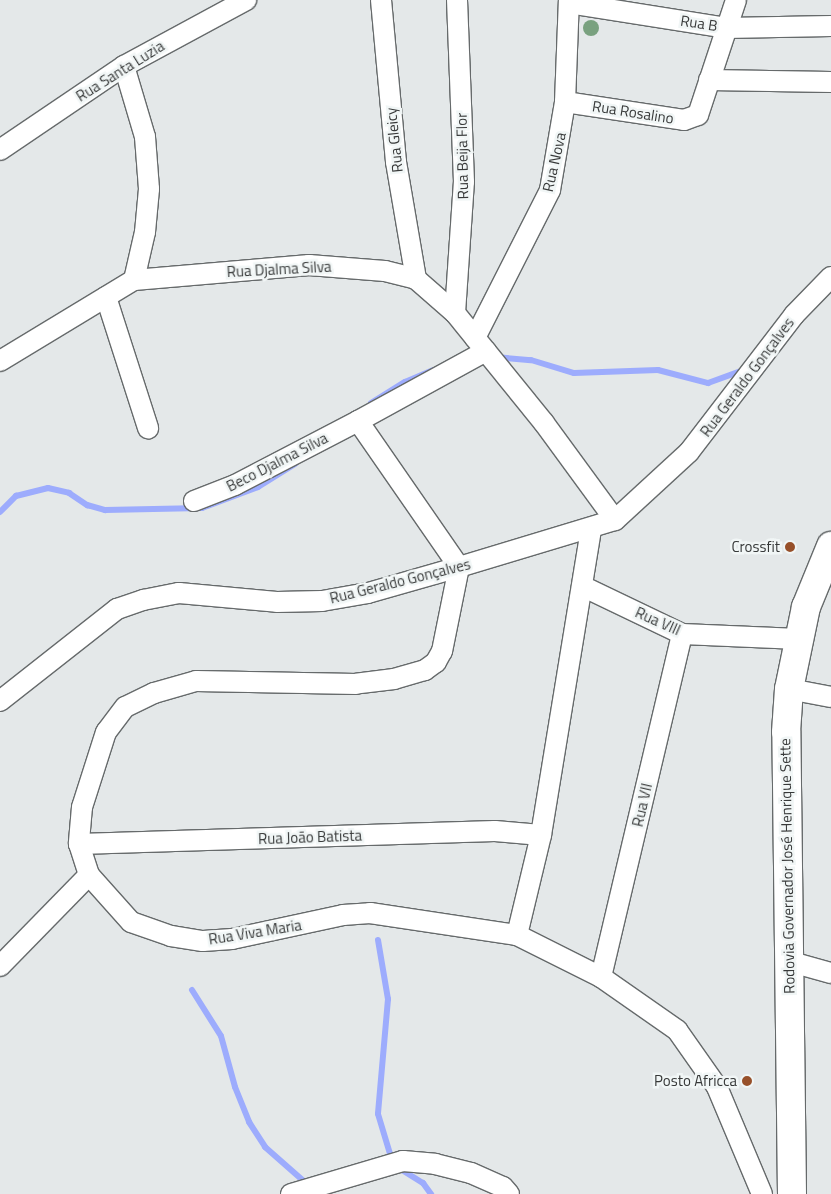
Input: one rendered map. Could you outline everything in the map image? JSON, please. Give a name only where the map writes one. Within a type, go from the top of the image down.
[{"type":"main road","name":"Rodovia Governador José Henrique Sette","points":[[792,1194],[786,732],[789,689],[806,608],[831,546]]},
{"type":"street","name":"Rua Santa Luzia","points":[[0,150],[124,66],[246,0]]},
{"type":"street","name":"Rua Gleicy","points":[[381,0],[396,162],[416,279]]},
{"type":"street","name":"Rua Beija Flor","points":[[455,313],[464,182],[457,0]]},
{"type":"street","name":"Rua Rosalino","points":[[565,102],[691,119],[702,111],[709,80],[736,0]]},
{"type":"street","name":"Rua B","points":[[569,2],[726,28],[831,26]]},
{"type":"street","name":"Rua Nova","points":[[480,344],[550,190],[565,102],[569,2]]},
{"type":"street","points":[[124,66],[145,137],[149,189],[145,232],[134,280]]},
{"type":"street","points":[[709,80],[831,82]]},
{"type":"street","name":"Rua Djalma Silva","points":[[0,361],[134,280],[309,265],[385,271],[416,279],[455,313],[544,423],[615,520]]},
{"type":"street","name":"Rua Geraldo Gonçalves","points":[[0,701],[117,608],[143,600],[179,594],[276,602],[322,601],[368,593],[459,568],[591,530],[615,520],[689,452],[794,315],[831,277]]},
{"type":"street","points":[[106,297],[148,428]]},
{"type":"street","name":"Beco Djalma Silva","points":[[194,501],[235,485],[358,421],[480,344]]},
{"type":"street","points":[[358,421],[459,568]]},
{"type":"street","points":[[517,935],[541,836],[591,530]]},
{"type":"street","name":"Rua Viva Maria","points":[[459,568],[442,651],[425,670],[394,679],[356,684],[196,681],[154,693],[125,707],[106,732],[82,807],[79,844],[89,875],[131,922],[171,936],[204,941],[232,939],[343,915],[370,913],[517,935],[602,977],[677,1030],[701,1060],[717,1087],[762,1194]]},
{"type":"street","name":"Rua VIII","points":[[582,586],[682,634],[799,639]]},
{"type":"street","name":"Rua VII","points":[[602,977],[682,634]]},
{"type":"street","points":[[789,689],[831,697]]},
{"type":"street","name":"Rua João Batista","points":[[79,844],[495,831],[541,836]]},
{"type":"street","points":[[0,966],[89,875]]},
{"type":"street","points":[[788,961],[831,973]]},
{"type":"street","points":[[291,1194],[403,1161],[435,1164],[471,1172],[503,1187],[509,1194]]},
{"type":"waterway","points":[[495,357],[531,360],[574,373],[658,370],[708,383],[743,370]]},
{"type":"waterway","points":[[371,403],[405,382],[433,370]]},
{"type":"waterway","points":[[0,512],[16,496],[48,488],[69,493],[87,505],[105,510],[202,508],[258,487],[295,464]]},
{"type":"waterway","points":[[378,940],[388,999],[378,1114],[391,1157],[402,1170],[423,1183],[431,1194]]},
{"type":"waterway","points":[[192,990],[221,1036],[235,1087],[249,1122],[265,1147],[307,1184]]},
{"type":"place","name":"Crossfit","points":[[790,547]]},
{"type":"place","name":"Posto Africca","points":[[747,1081]]}]
